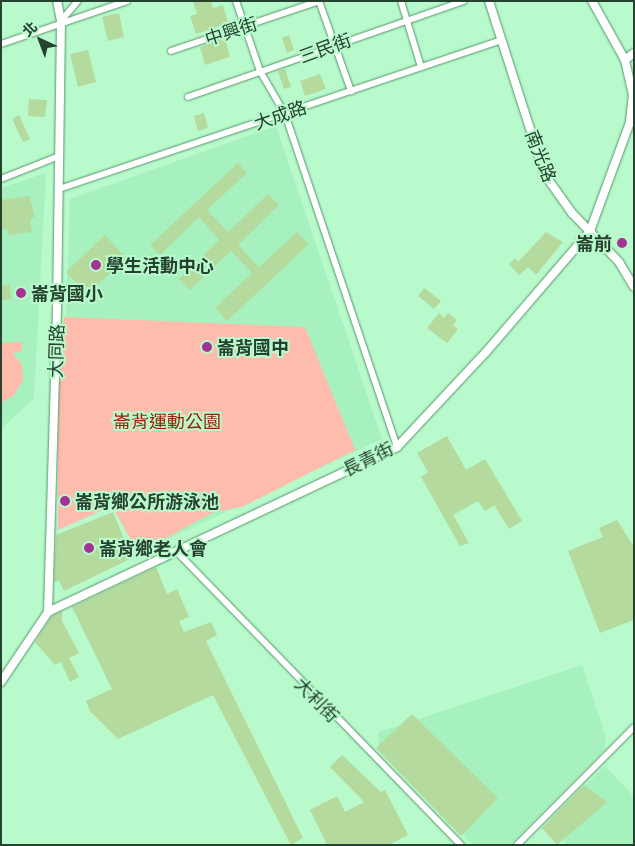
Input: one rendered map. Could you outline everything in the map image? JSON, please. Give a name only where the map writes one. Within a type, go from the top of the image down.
[{"type":"street","name":"大同路","points":[[48,612],[59,189],[61,21],[57,1]]},
{"type":"street","points":[[1,44],[61,21],[84,16],[127,1]]},
{"type":"street","points":[[236,1],[260,71],[285,114],[397,446]]},
{"type":"street","points":[[319,1],[351,91]]},
{"type":"street","name":"中興街","points":[[171,51],[319,1]]},
{"type":"street","points":[[400,1],[421,67]]},
{"type":"street","name":"三民街","points":[[188,98],[334,44],[464,1]]},
{"type":"street","name":"南光路","points":[[490,1],[546,175],[590,231],[619,262],[634,287]]},
{"type":"street","name":"長青街","points":[[48,612],[397,446],[590,231],[630,122],[633,94],[625,60],[592,1]]},
{"type":"street","points":[[61,21],[76,4],[84,16]]},
{"type":"street","name":"大成路","points":[[59,189],[501,40]]},
{"type":"street","points":[[625,60],[634,53]]},
{"type":"street","points":[[1,178],[59,156]]},
{"type":"street","name":"大利街","points":[[177,552],[461,845]]},
{"type":"street","points":[[1,682],[48,612]]},
{"type":"street","points":[[517,845],[634,727]]},
{"type":"shaded area","name":"崙背國中","points":[[276,126],[382,439],[138,553],[125,508],[62,425],[70,199]]},
{"type":"shaded area","name":"崙背國小","points":[[46,173],[34,398],[1,429],[1,188]]},
{"type":"shaded area","points":[[582,665],[606,737],[604,750],[510,845],[473,845],[378,750],[379,732]]},
{"type":"shaded area","points":[[605,766],[634,797],[634,845],[567,845],[548,824]]},
{"type":"green space","name":"崙背運動公園","points":[[64,317],[305,327],[355,450],[242,507],[214,512],[138,553],[112,506],[58,530],[58,381]]},
{"type":"green space","points":[[22,342],[22,351],[13,353],[22,365],[23,380],[14,395],[1,403],[1,343]]},
{"type":"building","points":[[193,1],[211,1],[213,8],[223,5],[228,23],[196,34],[190,16],[197,14]]},
{"type":"building","points":[[119,13],[124,37],[108,41],[102,17]]},
{"type":"building","points":[[289,35],[294,50],[287,53],[282,38]]},
{"type":"building","points":[[225,38],[230,57],[205,65],[200,47]]},
{"type":"building","points":[[88,50],[96,82],[78,87],[70,54]]},
{"type":"building","points":[[285,69],[291,87],[284,89],[278,71]]},
{"type":"building","points":[[320,74],[326,89],[305,96],[300,81]]},
{"type":"building","points":[[29,99],[47,100],[45,117],[28,116]]},
{"type":"building","points":[[204,113],[208,128],[198,131],[194,116]]},
{"type":"building","points":[[19,115],[30,139],[23,142],[12,119]]},
{"type":"building","points":[[238,163],[247,173],[207,210],[228,232],[268,194],[279,205],[238,245],[259,267],[297,232],[309,244],[227,321],[215,308],[252,273],[231,251],[190,290],[179,279],[219,240],[199,217],[160,255],[150,245]]},
{"type":"building","points":[[29,196],[35,216],[30,220],[32,232],[9,235],[7,228],[1,231],[1,200]]},
{"type":"building","points":[[546,232],[563,242],[536,275],[528,267],[519,275],[509,264],[515,258],[518,262]]},
{"type":"building","name":"學生活動中心","points":[[105,235],[126,258],[87,295],[66,272]]},
{"type":"building","points":[[10,285],[11,299],[1,300],[1,286]]},
{"type":"building","points":[[424,288],[441,301],[434,309],[418,296]]},
{"type":"building","points":[[439,313],[444,318],[448,313],[457,320],[453,325],[458,329],[447,343],[427,328]]},
{"type":"building","points":[[447,436],[466,470],[485,459],[522,521],[509,529],[494,505],[485,511],[478,501],[453,515],[469,543],[460,546],[421,477],[428,472],[417,453]]},
{"type":"building","name":"崙背鄉老人會","points":[[113,512],[132,558],[64,591],[59,581],[54,582],[56,535]]},
{"type":"building","points":[[617,520],[634,547],[634,620],[600,633],[568,551],[603,537],[599,528]]},
{"type":"building","points":[[156,567],[167,594],[177,589],[189,617],[179,621],[184,632],[211,622],[217,635],[206,641],[303,838],[291,845],[213,695],[118,739],[90,711],[86,701],[112,689],[72,607]]},
{"type":"building","points":[[62,611],[62,621],[79,653],[69,658],[79,677],[70,682],[61,662],[55,665],[35,642],[52,616]]},
{"type":"building","points":[[412,714],[498,798],[461,836],[376,748]]},
{"type":"building","points":[[342,755],[381,792],[385,790],[408,835],[389,845],[327,845],[310,810],[337,796],[345,812],[364,802],[330,767]]},
{"type":"building","points":[[584,785],[607,802],[557,845],[542,828]]},
{"type":"place","name":"崙前","points":[[622,243]]},
{"type":"place","name":"學生活動中心","points":[[96,265]]},
{"type":"place","name":"崙背國小","points":[[21,293]]},
{"type":"place","name":"崙背國中","points":[[207,347]]},
{"type":"place","name":"崙背鄉公所游泳池","points":[[65,501]]},
{"type":"place","name":"崙背鄉老人會","points":[[89,548]]}]
